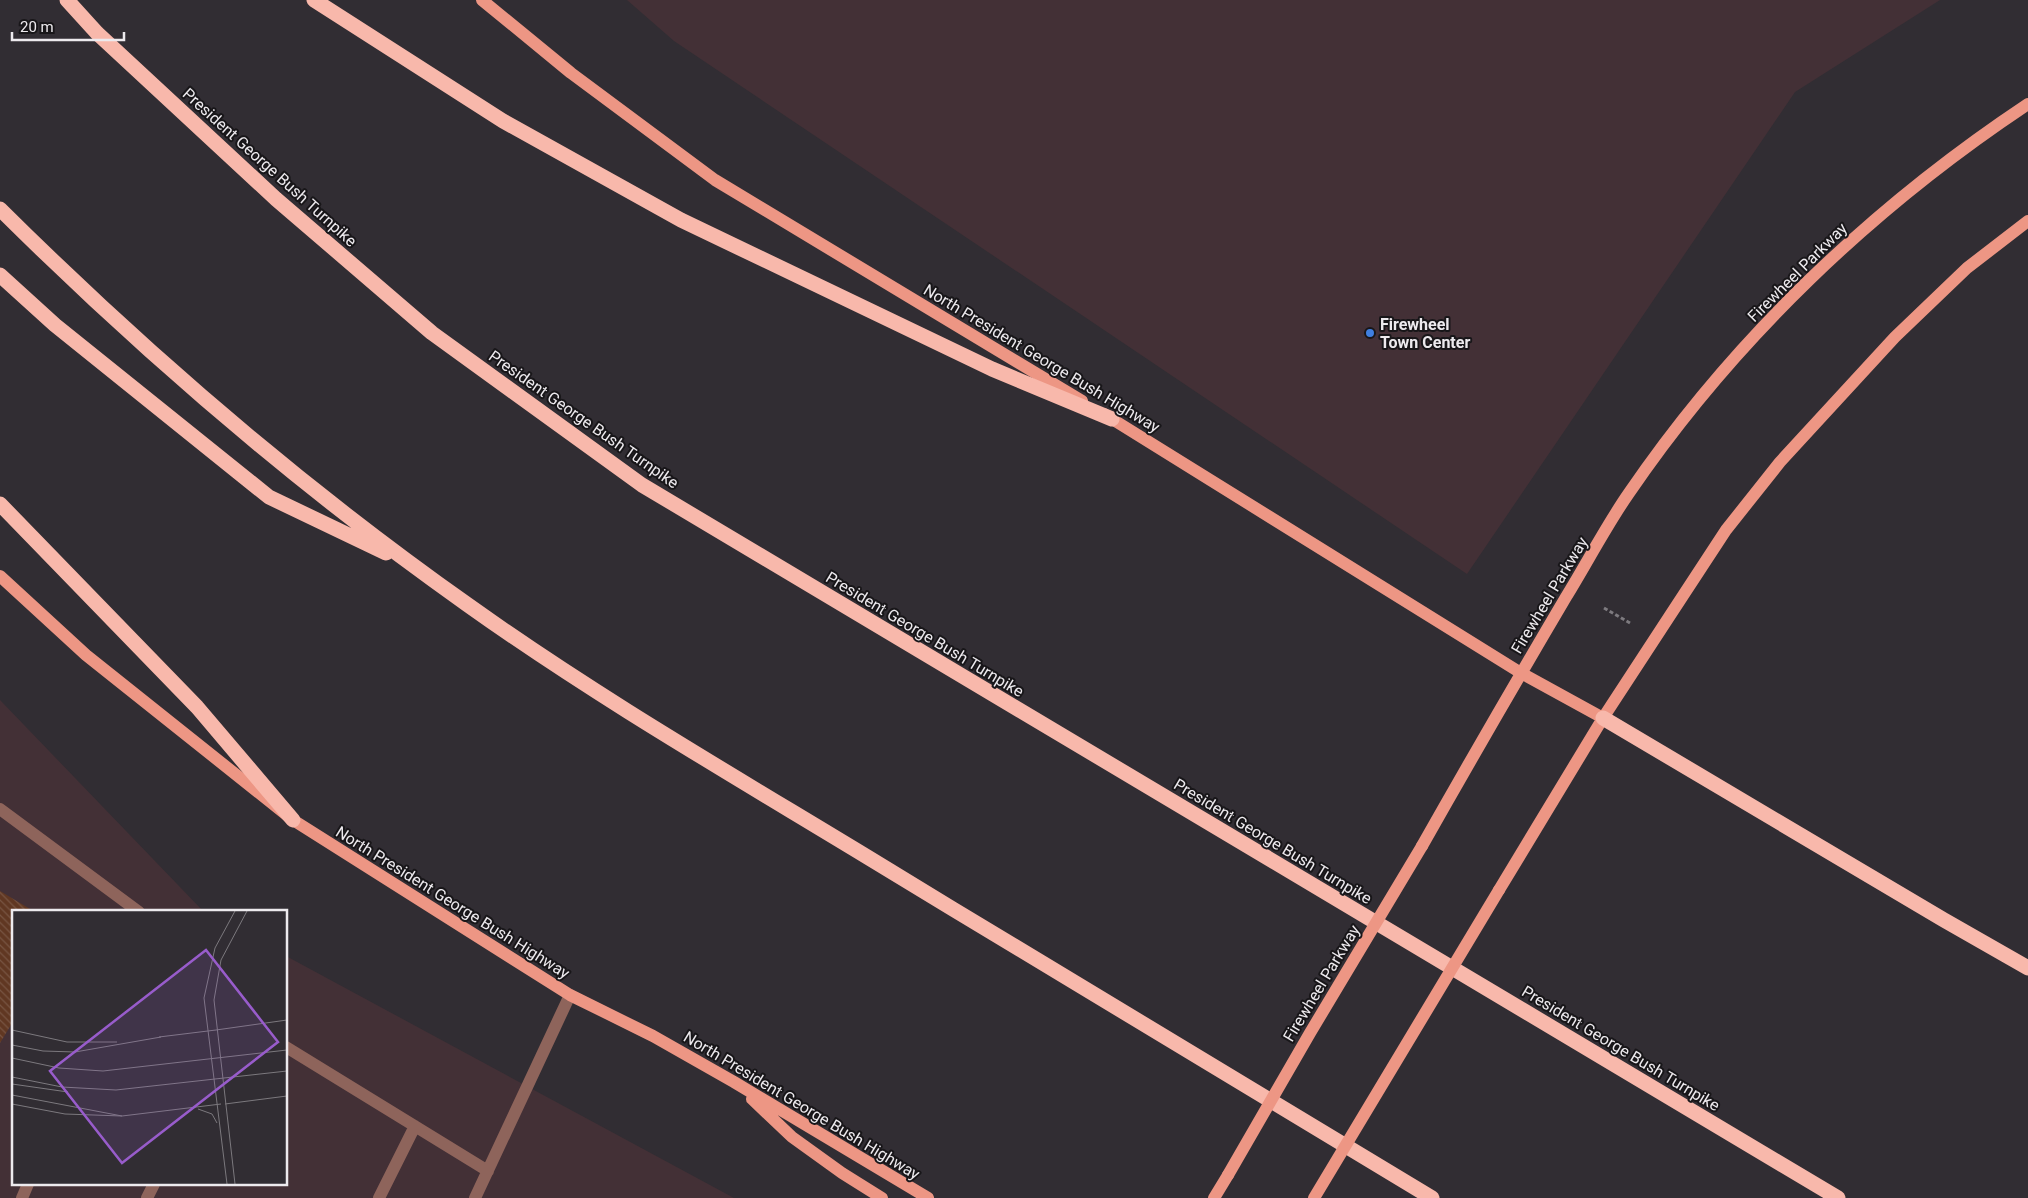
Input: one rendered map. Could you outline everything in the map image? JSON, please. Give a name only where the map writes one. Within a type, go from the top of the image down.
[{"type":"highway","name":"President George Bush Turnpike","points":[[67,0],[97,33],[276,199],[432,333],[642,485],[1838,1198]]},
{"type":"highway","points":[[314,0],[503,121],[681,220],[992,369],[1112,419]]},
{"type":"highway","points":[[0,209],[93,300],[206,400],[305,481],[413,565],[527,646],[642,721],[1432,1198]]},
{"type":"highway","points":[[0,275],[55,325],[269,497],[413,565]]},
{"type":"highway","points":[[0,504],[197,707],[293,820]]},
{"type":"highway","points":[[1603,718],[2028,968]]},
{"type":"main road","name":"North President George Bush Highway","points":[[482,0],[570,73],[715,180],[1112,419],[1521,673],[1603,718]]},
{"type":"main road","name":"Firewheel Parkway","points":[[1214,1198],[1422,846],[1521,673],[1629,494],[1711,385],[1798,290],[1895,201],[1986,132],[2028,104]]},
{"type":"main road","points":[[1314,1198],[1603,718],[1726,530],[1780,462],[1895,336],[1967,268],[2028,221]]},
{"type":"main road","name":"North President George Bush Highway","points":[[0,576],[86,655],[293,820],[570,995],[653,1036],[928,1198]]},
{"type":"main road","points":[[734,1082],[792,1137],[842,1173],[882,1198]]},
{"type":"lane","points":[[0,810],[136,910]]},
{"type":"lane","points":[[475,1198],[570,995]]},
{"type":"lane","points":[[288,1048],[488,1171]]},
{"type":"lane","points":[[379,1198],[415,1126]]},
{"type":"lane","points":[[22,1198],[27,1186]]},
{"type":"lane","points":[[147,1198],[153,1186]]},
{"type":"path","points":[[1604,608],[1630,623]]},
{"type":"shaded area","name":"Firewheel Town Center","points":[[627,0],[1940,0],[1795,92],[1467,574],[674,41]]},
{"type":"shaded area","points":[[0,700],[202,910],[12,910],[12,1186],[288,1186],[288,957],[734,1198],[0,1198]]},
{"type":"building","points":[[0,891],[32,910],[12,910],[12,1023],[0,1043]]},
{"type":"place","name":"Firewheel Town Center","points":[[1370,333]]}]
